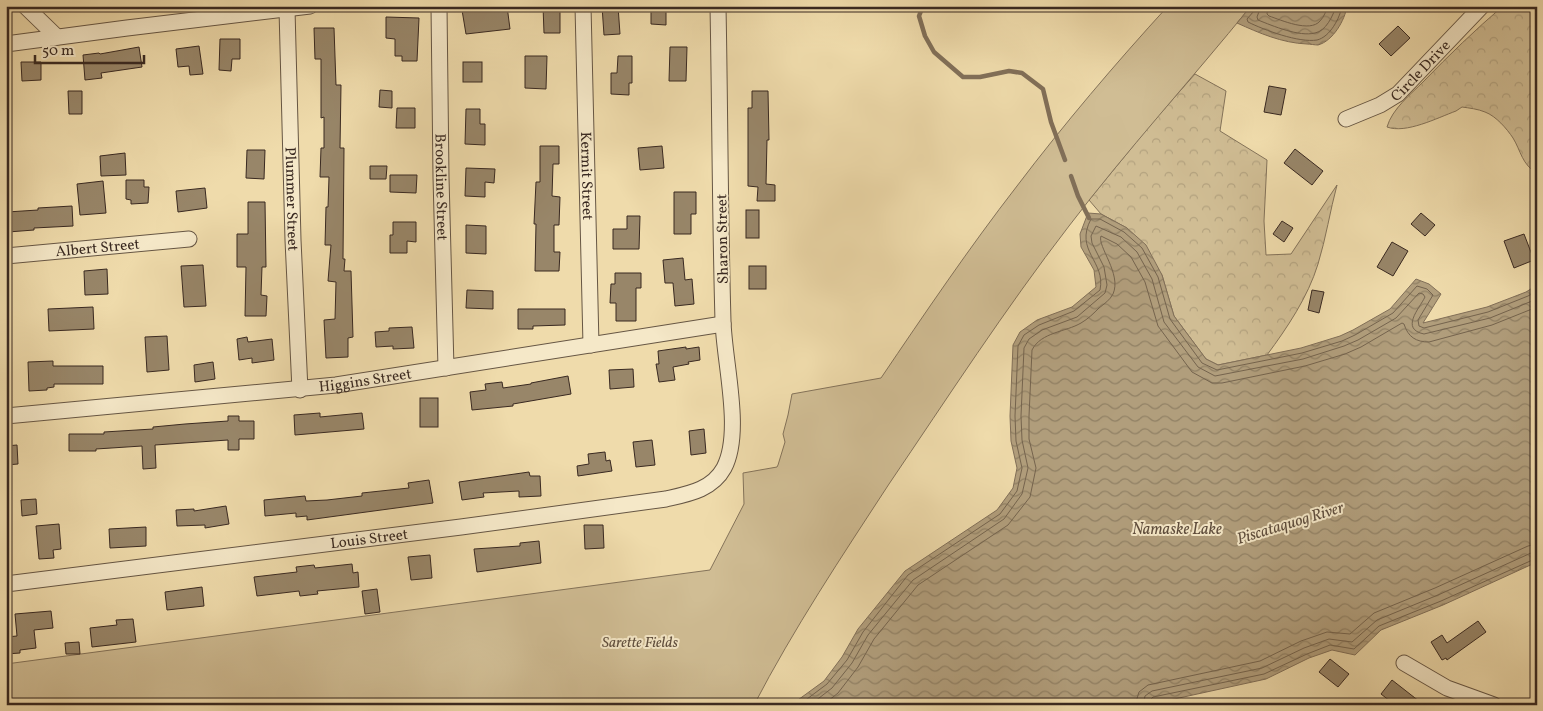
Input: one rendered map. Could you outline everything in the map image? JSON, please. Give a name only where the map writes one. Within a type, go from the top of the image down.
[{"type":"street","points":[[25,6],[57,37]]},
{"type":"street","points":[[6,44],[265,9],[287,10],[310,6]]},
{"type":"street","name":"Brookline Street","points":[[439,6],[446,368]]},
{"type":"street","name":"Kermit Street","points":[[583,6],[591,345]]},
{"type":"street","name":"Sharon Street","points":[[718,6],[723,324],[732,433],[728,458],[723,469]]},
{"type":"street","name":"Circle Drive","points":[[1346,119],[1372,109],[1398,94],[1482,6]]},
{"type":"street","name":"Plummer Street","points":[[287,10],[293,240],[300,390]]},
{"type":"street","name":"Albert Street","points":[[6,256],[189,239]]},
{"type":"street","name":"Higgins Street","points":[[6,416],[300,390],[723,324]]},
{"type":"street","name":"Louis Street","points":[[6,584],[461,528],[666,498],[694,492],[706,487],[723,469]]},
{"type":"street","points":[[1404,662],[1447,688],[1494,705]]},
{"type":"green space","name":"Sarette Fields","points":[[1168,6],[1251,6],[1113,170],[999,321],[854,538],[802,620],[754,705],[6,705],[6,664],[710,570],[744,504],[743,473],[777,467],[778,465],[785,442],[783,434],[792,394],[881,378],[999,209],[1090,94]]},
{"type":"green space","points":[[1503,6],[1537,6],[1537,173],[1525,162],[1513,138],[1504,127],[1493,116],[1482,111],[1462,107],[1412,127],[1395,129],[1387,127],[1389,120],[1402,102]]},
{"type":"green space","points":[[1195,74],[1226,91],[1220,131],[1267,160],[1264,221],[1266,255],[1291,254],[1337,185],[1314,276],[1303,300],[1289,323],[1267,355],[1218,365],[1206,359],[1174,316],[1162,275],[1127,228],[1101,214],[1089,200]]},
{"type":"water","points":[[1251,6],[1347,6],[1344,17],[1333,35],[1318,45],[1280,40],[1237,23]]},
{"type":"water","name":"Namaske Lake","points":[[1088,213],[1101,214],[1127,228],[1146,245],[1162,275],[1174,316],[1206,359],[1218,365],[1301,348],[1340,336],[1390,309],[1416,279],[1429,284],[1441,294],[1423,323],[1487,307],[1526,292],[1537,285],[1537,562],[1443,605],[1381,630],[1355,655],[1332,650],[1309,658],[1266,679],[1147,705],[791,705],[824,681],[842,657],[858,629],[905,571],[997,510],[1013,488],[1017,468],[1011,441],[1010,416],[1013,345],[1020,332],[1037,320],[1072,307],[1096,287],[1094,270],[1081,247],[1080,234]]},
{"type":"building","points":[[507,6],[510,29],[466,34],[462,10]]},
{"type":"building","points":[[543,6],[560,6],[560,33],[544,33]]},
{"type":"building","points":[[602,6],[618,6],[620,34],[604,35]]},
{"type":"building","points":[[651,8],[666,8],[666,25],[651,24]]},
{"type":"building","points":[[386,17],[419,18],[417,61],[402,61],[402,56],[395,56],[395,39],[386,38]]},
{"type":"building","points":[[1398,26],[1410,38],[1391,56],[1379,44]]},
{"type":"building","points":[[314,28],[334,28],[336,85],[341,85],[340,148],[344,148],[343,259],[345,259],[344,271],[351,271],[353,337],[348,338],[348,357],[326,358],[324,320],[335,319],[336,282],[328,281],[331,245],[325,245],[329,177],[320,177],[321,148],[324,148],[324,117],[321,118],[321,59],[315,59]]},
{"type":"building","points":[[220,39],[240,39],[240,59],[232,59],[231,71],[219,70]]},
{"type":"building","points":[[199,46],[203,74],[190,75],[189,66],[178,67],[176,49]]},
{"type":"building","points":[[139,47],[142,67],[101,73],[102,78],[85,80],[83,55]]},
{"type":"building","points":[[670,47],[687,47],[686,81],[669,81]]},
{"type":"building","points":[[525,56],[547,56],[546,89],[525,88]]},
{"type":"building","points":[[618,56],[632,56],[632,83],[629,83],[629,95],[611,94],[611,73],[617,73]]},
{"type":"building","points":[[21,62],[41,62],[41,80],[22,81]]},
{"type":"building","points":[[463,62],[482,62],[482,82],[463,82]]},
{"type":"building","points":[[1269,86],[1286,89],[1281,115],[1264,112]]},
{"type":"building","points":[[380,90],[392,91],[392,108],[379,107]]},
{"type":"building","points":[[68,91],[82,91],[82,114],[69,114]]},
{"type":"building","points":[[752,91],[768,91],[769,140],[767,140],[766,184],[775,185],[775,201],[757,201],[758,187],[748,186],[748,108],[752,108]]},
{"type":"building","points":[[397,108],[415,108],[415,128],[396,128]]},
{"type":"building","points":[[466,109],[480,109],[480,124],[485,124],[485,145],[465,144]]},
{"type":"building","points":[[540,146],[559,146],[559,164],[553,164],[552,196],[560,197],[559,225],[554,225],[554,252],[560,252],[559,271],[535,271],[536,224],[534,224],[536,182],[540,182]]},
{"type":"building","points":[[662,146],[664,168],[640,170],[638,148]]},
{"type":"building","points":[[1295,149],[1323,171],[1312,185],[1284,163]]},
{"type":"building","points":[[247,150],[265,150],[264,179],[246,178]]},
{"type":"building","points":[[125,153],[126,175],[101,176],[100,156]]},
{"type":"building","points":[[370,166],[387,166],[386,179],[370,179]]},
{"type":"building","points":[[466,168],[495,169],[494,183],[485,182],[485,197],[465,196]]},
{"type":"building","points":[[390,175],[417,175],[416,193],[390,192]]},
{"type":"building","points":[[126,180],[144,180],[144,187],[149,187],[148,203],[131,204],[131,200],[126,199]]},
{"type":"building","points":[[103,181],[106,213],[80,215],[77,184]]},
{"type":"building","points":[[205,188],[207,208],[178,212],[176,191]]},
{"type":"building","points":[[674,192],[696,192],[696,214],[691,214],[691,234],[674,234]]},
{"type":"building","points":[[248,202],[265,202],[266,267],[262,267],[261,295],[267,296],[266,316],[245,316],[246,267],[237,267],[237,234],[248,234]]},
{"type":"building","points":[[72,206],[73,226],[34,228],[34,230],[8,232],[7,212]]},
{"type":"building","points":[[746,210],[759,210],[759,238],[746,238]]},
{"type":"building","points":[[1421,213],[1435,225],[1425,236],[1411,224]]},
{"type":"building","points":[[627,216],[640,216],[639,249],[613,249],[613,229],[627,229]]},
{"type":"building","points":[[1282,221],[1293,228],[1284,242],[1273,234]]},
{"type":"building","points":[[393,222],[416,222],[416,242],[407,241],[407,253],[390,253],[390,235],[393,235]]},
{"type":"building","points":[[466,225],[486,226],[486,254],[466,253]]},
{"type":"building","points":[[1524,234],[1534,260],[1514,268],[1504,241]]},
{"type":"building","points":[[1392,242],[1408,251],[1393,276],[1377,267]]},
{"type":"building","points":[[683,258],[685,280],[692,279],[694,304],[675,306],[673,283],[665,283],[663,260]]},
{"type":"building","points":[[203,265],[206,306],[184,307],[181,266]]},
{"type":"building","points":[[749,266],[766,266],[766,289],[749,289]]},
{"type":"building","points":[[107,269],[108,294],[85,295],[84,271]]},
{"type":"building","points":[[615,273],[641,273],[641,288],[636,288],[636,321],[616,321],[616,303],[610,303],[611,284],[615,284]]},
{"type":"building","points":[[467,290],[493,291],[493,309],[466,308]]},
{"type":"building","points":[[1312,290],[1324,292],[1319,313],[1308,310]]},
{"type":"building","points":[[93,307],[94,329],[49,331],[48,309]]},
{"type":"building","points":[[518,309],[565,309],[565,325],[533,326],[533,329],[518,329]]},
{"type":"building","points":[[412,327],[414,348],[393,349],[393,346],[376,347],[375,332],[389,331],[389,328]]},
{"type":"building","points":[[167,336],[169,370],[147,372],[145,337]]},
{"type":"building","points":[[247,337],[248,342],[272,339],[274,360],[252,363],[252,358],[239,360],[237,339]]},
{"type":"building","points":[[686,347],[686,349],[699,347],[700,360],[673,367],[675,380],[659,382],[656,364],[659,364],[658,351]]},
{"type":"building","points":[[53,361],[53,366],[103,366],[103,384],[54,384],[54,387],[47,388],[47,390],[29,391],[28,362]]},
{"type":"building","points":[[213,362],[215,379],[195,382],[194,365]]},
{"type":"building","points":[[633,369],[634,387],[610,389],[609,370]]},
{"type":"building","points":[[568,376],[571,394],[513,404],[513,406],[472,410],[470,392],[486,390],[485,384],[502,382],[503,388]]},
{"type":"building","points":[[420,398],[438,398],[438,427],[420,427]]},
{"type":"building","points":[[320,413],[320,417],[362,413],[364,429],[295,435],[294,415]]},
{"type":"building","points":[[228,416],[239,416],[239,421],[254,421],[254,439],[239,439],[239,450],[228,450],[228,440],[155,445],[156,468],[143,469],[142,446],[96,449],[96,451],[69,451],[69,434],[104,434],[104,432],[228,421]]},
{"type":"building","points":[[704,429],[706,453],[691,455],[689,431]]},
{"type":"building","points":[[652,440],[655,465],[636,467],[633,442]]},
{"type":"building","points":[[17,445],[18,464],[6,465],[6,446]]},
{"type":"building","points":[[605,452],[606,461],[610,460],[612,471],[578,476],[577,466],[589,464],[588,454]]},
{"type":"building","points":[[529,472],[530,476],[540,476],[541,496],[519,497],[519,491],[483,493],[484,497],[462,500],[459,482]]},
{"type":"building","points":[[429,480],[433,503],[307,520],[307,516],[296,517],[296,513],[265,516],[264,500],[305,496],[306,501],[362,496],[362,493],[409,488],[408,483]]},
{"type":"building","points":[[36,499],[37,514],[22,516],[21,500]]},
{"type":"building","points":[[226,506],[229,524],[205,528],[205,525],[177,526],[176,510],[194,509],[194,511]]},
{"type":"building","points":[[59,524],[61,549],[53,550],[54,558],[39,559],[36,526]]},
{"type":"building","points":[[584,525],[603,525],[604,548],[585,549]]},
{"type":"building","points":[[146,527],[146,546],[110,548],[109,529]]},
{"type":"building","points":[[539,541],[541,563],[477,572],[474,549],[520,546],[520,543]]},
{"type":"building","points":[[430,555],[432,578],[411,580],[408,557]]},
{"type":"building","points":[[352,564],[353,573],[358,572],[359,587],[317,591],[318,594],[300,596],[299,591],[257,596],[254,577],[297,572],[296,567],[314,565],[315,568]]},
{"type":"building","points":[[202,587],[204,606],[167,610],[165,592]]},
{"type":"building","points":[[377,589],[380,612],[365,614],[362,591]]},
{"type":"building","points":[[51,611],[53,628],[34,630],[36,648],[20,650],[20,653],[6,654],[6,637],[17,636],[15,614]]},
{"type":"building","points":[[133,619],[136,642],[92,647],[90,628],[117,625],[116,620]]},
{"type":"building","points":[[1478,621],[1486,632],[1447,660],[1446,658],[1442,660],[1431,642],[1442,635],[1447,643]]},
{"type":"building","points":[[79,642],[80,654],[66,654],[65,643]]},
{"type":"building","points":[[1330,659],[1349,674],[1338,687],[1319,672]]},
{"type":"building","points":[[1392,680],[1424,705],[1395,705],[1381,694]]},
{"type":"waterway","points":[[923,6],[919,16],[925,36],[934,52],[963,77],[980,77],[1009,71],[1022,73],[1043,89],[1051,122],[1065,160]]},
{"type":"waterway","points":[[1071,176],[1089,218]]},
{"type":"water label","name":"Piscataquog River","points":[[1290,522]]}]
